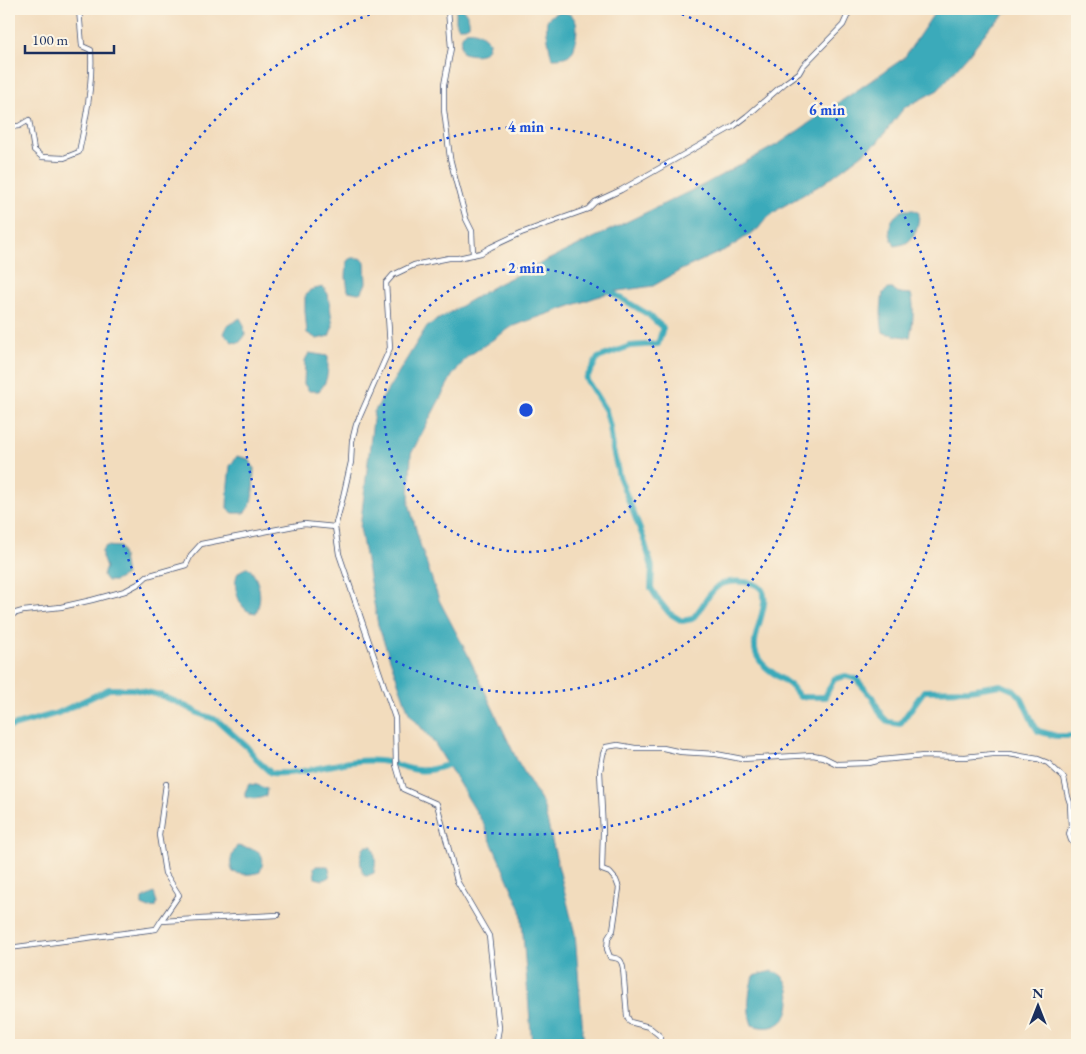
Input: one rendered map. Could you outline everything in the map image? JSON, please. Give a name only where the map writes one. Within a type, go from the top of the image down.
[{"type":"street","points":[[9,127],[19,126],[29,120],[34,150],[42,157],[64,158],[78,152],[85,123],[92,66],[91,50],[82,46],[79,9]]},
{"type":"street","points":[[448,9],[451,48],[444,85],[444,110],[450,158],[466,219],[472,231],[473,255]]},
{"type":"street","points":[[496,1045],[499,1028],[489,936],[457,881],[437,804],[403,789],[396,765],[395,718],[339,554],[335,528],[351,462],[352,441],[356,425],[390,348],[386,283],[393,275],[414,265],[481,253],[521,233],[588,209],[595,202],[621,190],[734,126],[799,73],[803,66],[843,25],[852,9]]},
{"type":"street","points":[[9,615],[23,611],[61,607],[125,591],[138,584],[147,576],[186,565],[191,555],[201,544],[304,524],[335,528]]},
{"type":"street","points":[[660,1045],[660,1036],[648,1027],[630,1022],[627,1016],[622,961],[618,958],[610,957],[607,948],[608,938],[613,930],[619,888],[616,880],[610,873],[602,870],[604,832],[600,772],[602,754],[606,747],[618,745],[635,748],[663,748],[742,759],[813,755],[823,757],[837,764],[869,763],[924,756],[966,757],[993,754],[1009,754],[1038,759],[1048,763],[1064,778],[1070,803],[1071,840],[1077,848]]},
{"type":"street","points":[[9,948],[156,929],[179,895],[165,873],[159,835],[166,784]]},
{"type":"street","points":[[161,921],[278,915]]},
{"type":"water","points":[[456,9],[463,9],[468,17],[469,25],[458,27]]},
{"type":"water","points":[[937,9],[1011,9],[990,27],[938,90],[904,108],[877,143],[824,183],[780,208],[765,220],[758,229],[729,248],[681,270],[653,286],[611,292],[513,326],[467,357],[452,376],[411,454],[409,503],[420,544],[439,600],[467,653],[517,760],[543,804],[575,934],[584,1045],[532,1045],[521,910],[483,823],[435,744],[409,713],[378,625],[360,528],[374,412],[427,326],[498,284],[703,185],[780,143],[904,58]]},
{"type":"water","points":[[556,13],[569,14],[573,17],[577,30],[574,50],[565,57],[552,58],[548,40],[547,21],[548,18]]},
{"type":"water","points":[[466,31],[479,33],[489,41],[487,50],[484,53],[472,55],[463,53],[461,41]]},
{"type":"water","points":[[904,210],[914,210],[919,213],[917,227],[914,235],[908,242],[895,246],[890,235],[890,225],[895,217]]},
{"type":"water","points":[[352,258],[360,258],[365,262],[366,283],[362,292],[358,293],[348,291],[346,277],[347,261]]},
{"type":"water","points":[[323,287],[328,294],[333,326],[329,336],[317,339],[307,333],[305,297],[310,290]]},
{"type":"water","points":[[888,289],[893,289],[899,293],[911,294],[913,315],[910,337],[883,332],[881,317],[883,293]]},
{"type":"water","points":[[240,318],[244,325],[245,336],[239,343],[232,342],[224,334],[227,326]]},
{"type":"water","points":[[309,353],[328,356],[326,379],[319,391],[309,391],[304,384],[305,360]]},
{"type":"water","points":[[237,456],[249,459],[254,468],[253,493],[250,507],[244,513],[233,513],[227,508],[230,466]]},
{"type":"water","points":[[106,546],[120,547],[122,554],[126,575],[115,581],[107,581],[103,576],[106,568],[102,551]]},
{"type":"water","points":[[248,567],[258,583],[260,595],[256,613],[244,608],[237,594],[236,577],[241,570]]},
{"type":"water","points":[[249,784],[267,789],[266,796],[256,799],[245,797]]},
{"type":"water","points":[[237,846],[254,849],[261,854],[263,859],[260,872],[240,874],[233,872],[231,859]]},
{"type":"water","points":[[367,846],[372,846],[375,866],[374,873],[365,876],[361,866],[361,859],[363,849]]},
{"type":"water","points":[[316,866],[328,866],[329,877],[323,880],[315,878],[314,868]]},
{"type":"water","points":[[154,893],[157,902],[156,907],[149,908],[142,905],[142,899]]},
{"type":"water","points":[[772,971],[782,976],[787,984],[790,1000],[787,1015],[783,1021],[770,1027],[752,1025],[749,1013],[749,1000],[753,976]]},
{"type":"waterway","points":[[611,292],[649,315],[663,328],[658,344],[630,346],[598,358],[586,379],[606,411],[619,476],[643,537],[652,567],[651,588],[669,613],[682,621],[692,619],[712,591],[718,586],[733,582],[757,585],[763,592],[764,600],[755,644],[756,653],[762,663],[791,686],[800,697],[825,697],[834,679],[846,676],[856,679],[872,697],[882,716],[888,722],[900,724],[924,691],[969,690],[1001,685],[1015,691],[1021,697],[1038,731],[1056,736],[1077,736]]},
{"type":"waterway","points":[[9,727],[58,713],[109,689],[133,689],[160,695],[217,720],[247,747],[271,773],[298,772],[366,760],[422,770],[451,764]]}]
